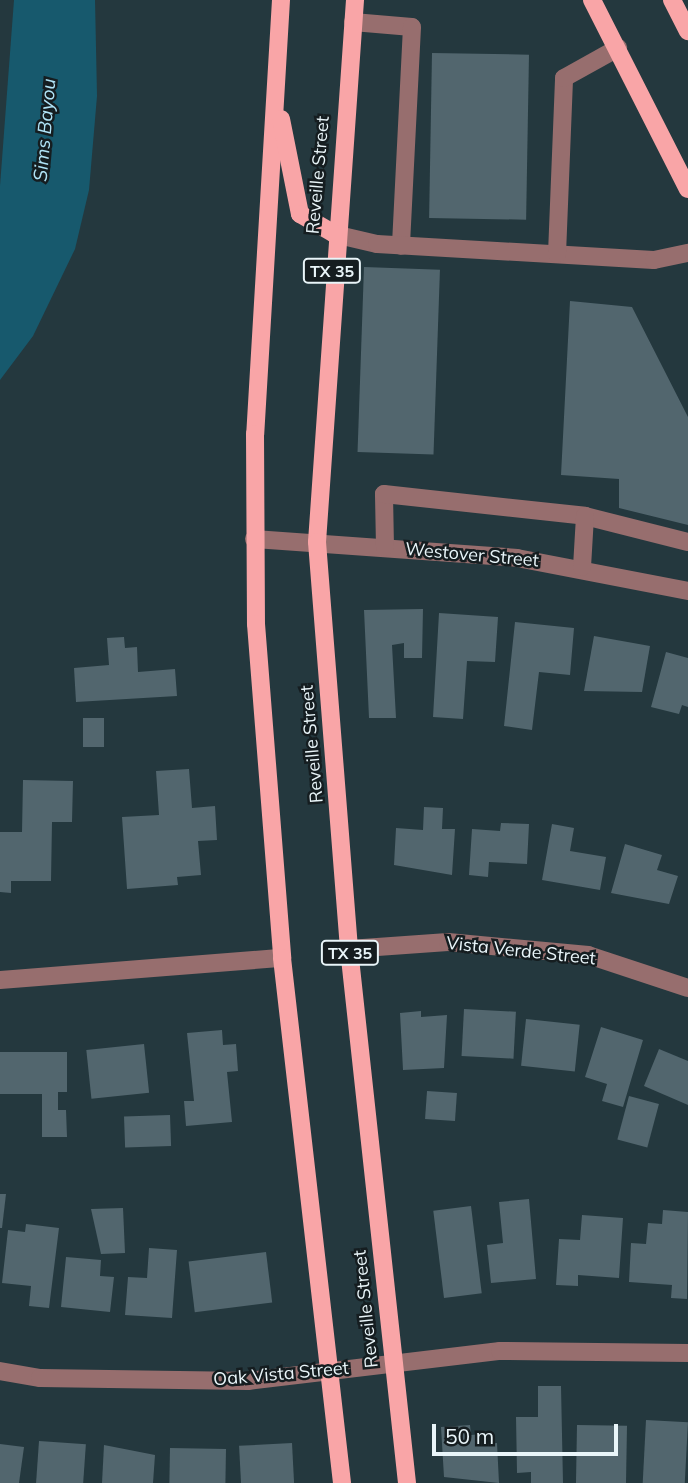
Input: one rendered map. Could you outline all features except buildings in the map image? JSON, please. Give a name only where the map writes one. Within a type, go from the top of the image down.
[{"type":"main road","points":[[281,0],[254,539],[282,958],[342,1483]]},
{"type":"main road","name":"Reveille Street","points":[[355,0],[334,234],[317,542],[349,949],[407,1483]]},
{"type":"main road","points":[[592,0],[688,189]]},
{"type":"main road","points":[[672,0],[688,31]]},
{"type":"main road","points":[[276,88],[300,214],[334,234]]},
{"type":"street","points":[[353,22],[412,27],[401,246]]},
{"type":"street","points":[[557,254],[564,78],[618,48]]},
{"type":"street","points":[[334,234],[401,246],[654,260],[688,253]]},
{"type":"street","points":[[385,547],[384,494],[585,516],[688,542]]},
{"type":"street","points":[[582,567],[585,516]]},
{"type":"street","name":"Westover Street","points":[[254,539],[385,547],[582,567],[688,591]]},
{"type":"street","name":"Vista Verde Street","points":[[349,949],[448,942],[588,955],[688,988]]},
{"type":"street","points":[[0,979],[282,958]]},
{"type":"street","name":"Oak Vista Street","points":[[0,1371],[156,1382],[330,1371],[500,1351],[688,1353]]},
{"type":"water","name":"Sims Bayou","points":[[14,0],[95,0],[97,96],[89,190],[75,249],[33,336],[0,380],[0,186]]}]
